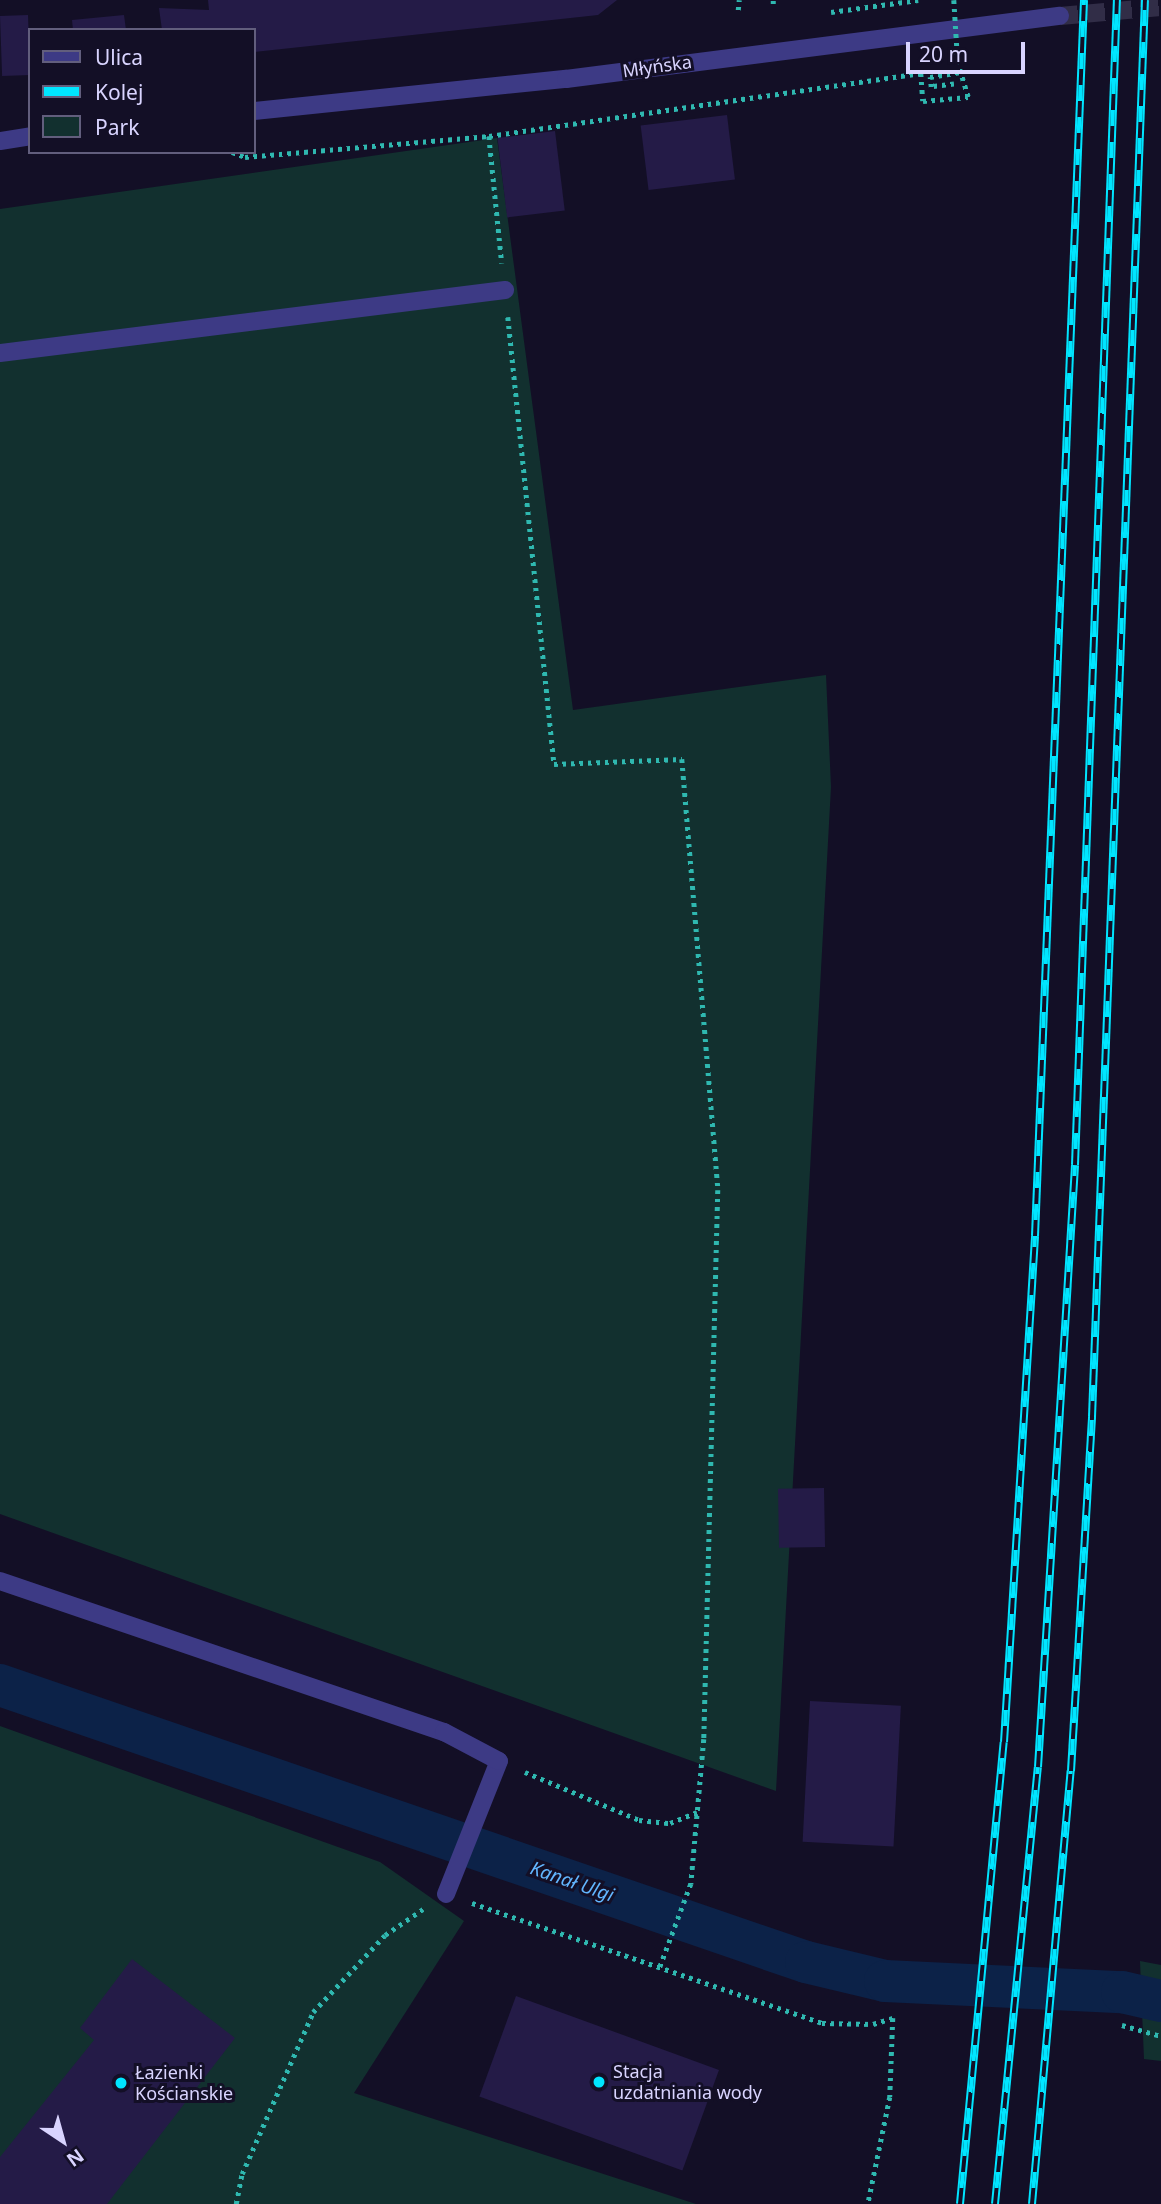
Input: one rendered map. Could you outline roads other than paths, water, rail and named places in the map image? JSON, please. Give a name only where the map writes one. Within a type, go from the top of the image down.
[{"type":"street","name":"Młyńska","points":[[256,111],[566,79],[1060,16]]},
{"type":"street","points":[[0,141],[28,136]]},
{"type":"street","points":[[0,353],[505,290]]},
{"type":"street","points":[[0,1581],[444,1732],[499,1761],[451,1872],[446,1894]]},
{"type":"waterway","name":"Kanał Ulgi","points":[[0,1685],[806,1962],[885,1981],[1122,1992],[1161,2001]]},
{"type":"tunnel","points":[[1060,16],[1161,7]]},
{"type":"railway","points":[[960,2204],[1004,1742],[1035,1236],[1084,0]]},
{"type":"railway","points":[[995,2204],[1038,1767],[1075,1165],[1117,0]]},
{"type":"railway","points":[[1032,2204],[1071,1771],[1092,1417],[1145,0]]},
{"type":"place","name":"Stacja uzdatniania wody","points":[[599,2082]]},
{"type":"place","name":"Łazienki Kościanskie","points":[[121,2083]]}]
